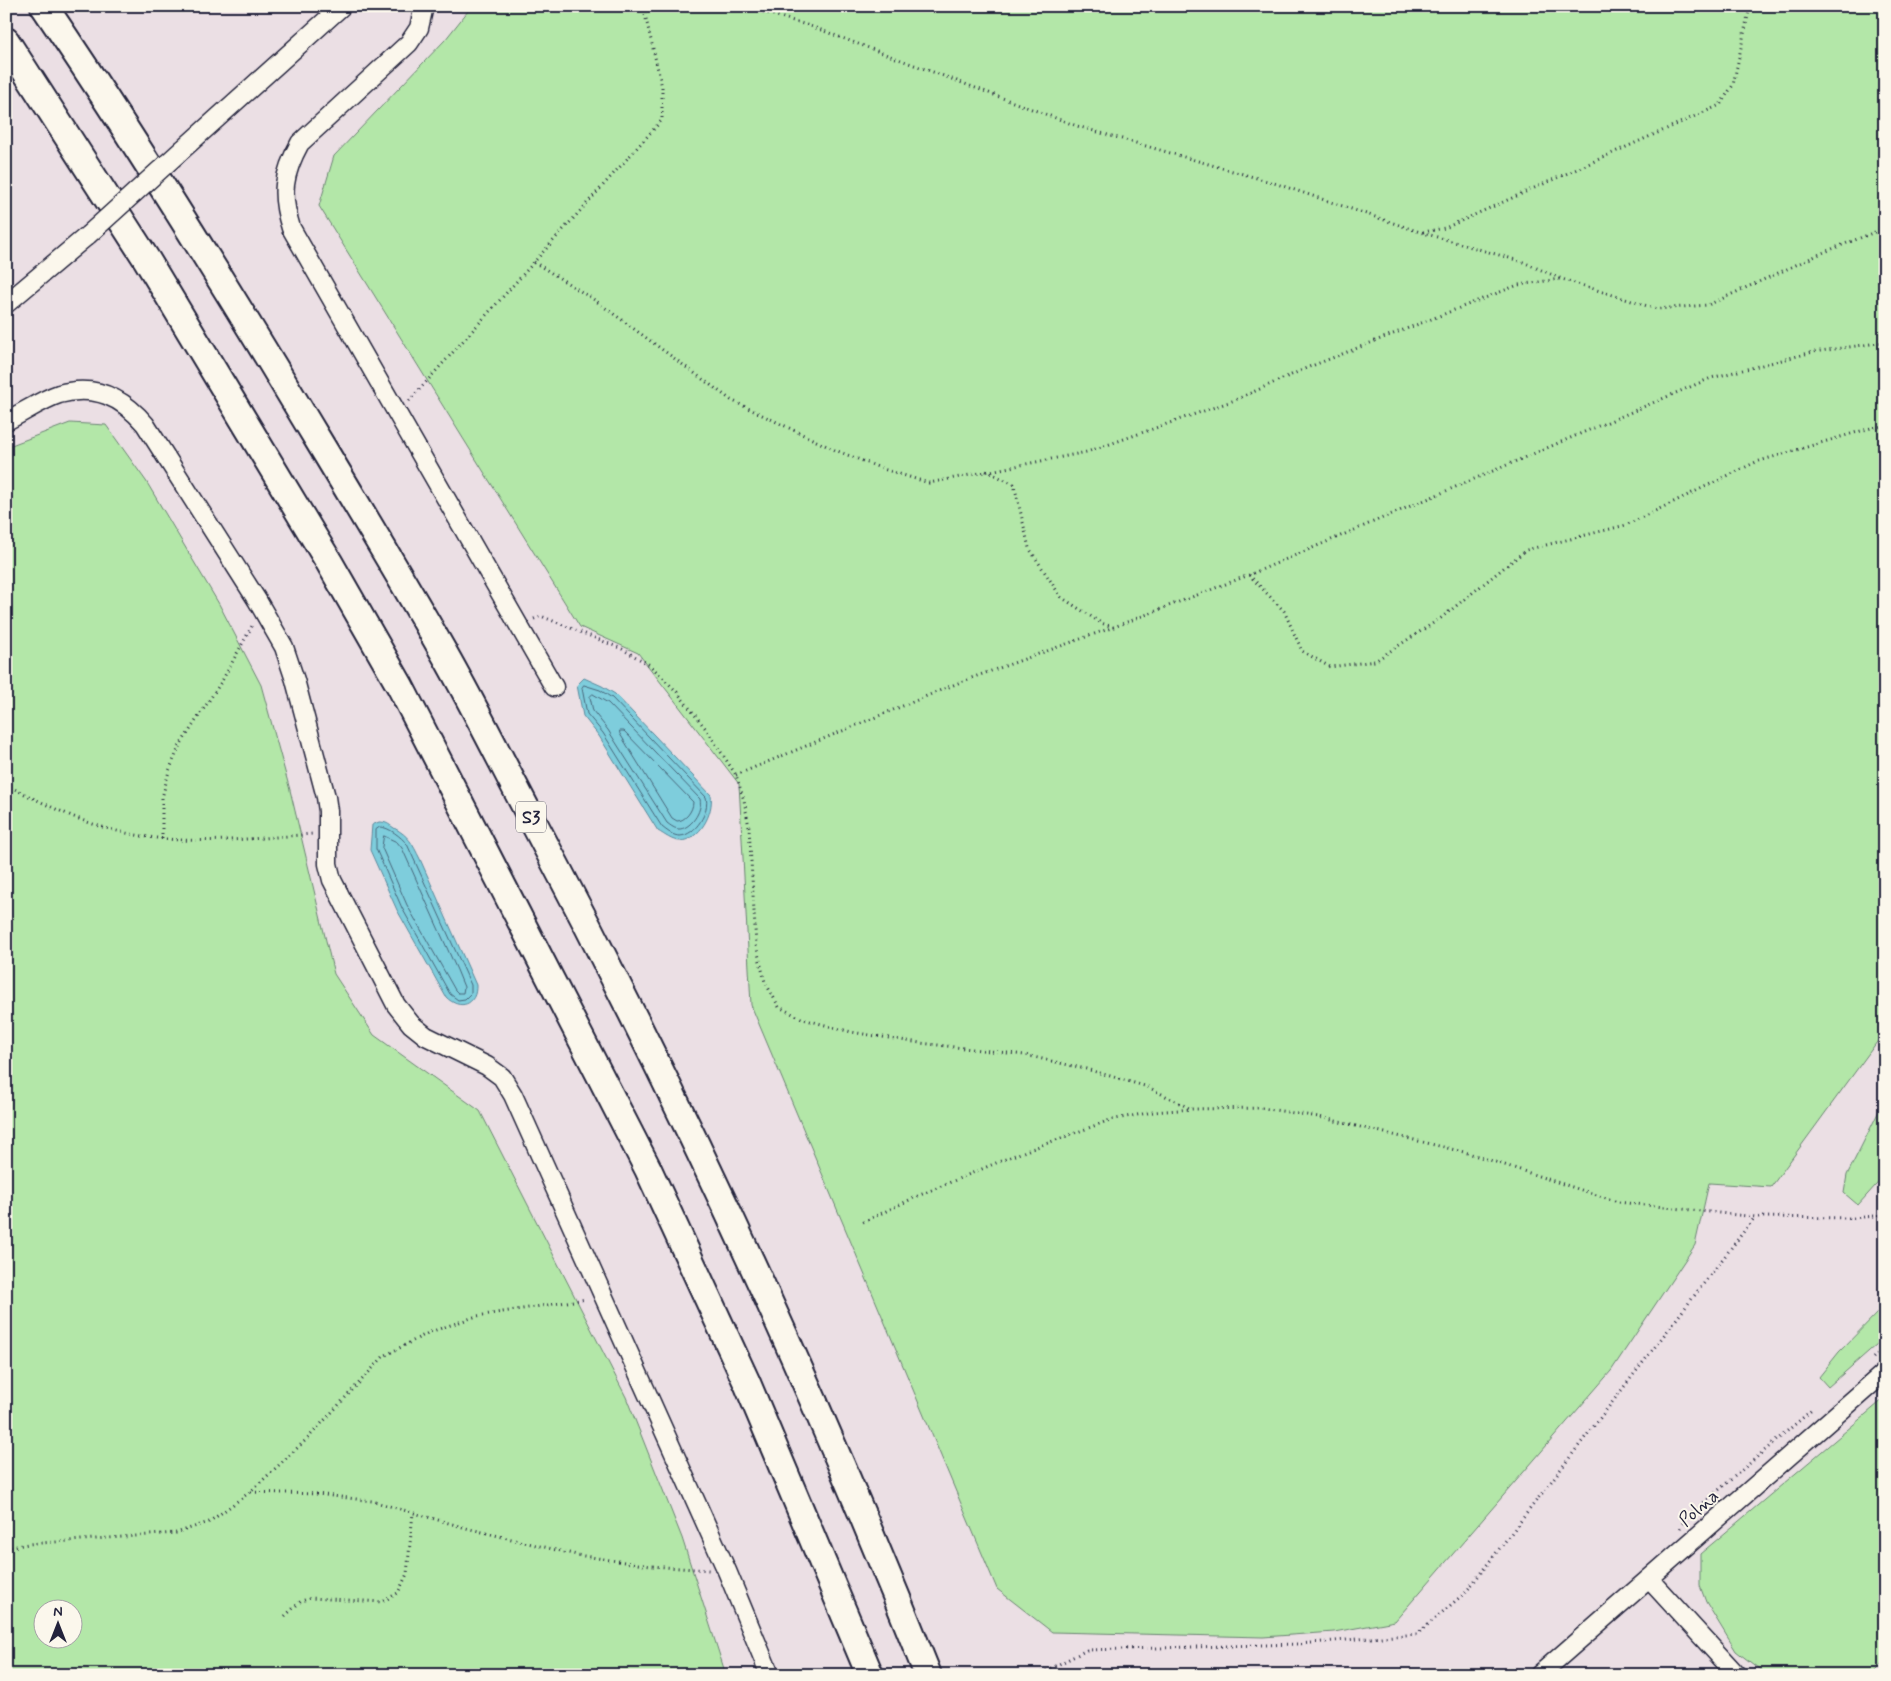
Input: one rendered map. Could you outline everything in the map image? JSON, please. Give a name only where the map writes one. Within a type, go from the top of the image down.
[{"type":"highway","name":"S3","points":[[44,6],[211,263],[371,527],[460,684],[620,986],[750,1259],[866,1525],[928,1675]]},
{"type":"highway","points":[[6,41],[147,260],[329,562],[400,686],[648,1169],[747,1383],[870,1675]]},
{"type":"street","points":[[6,304],[88,234],[342,6]]},
{"type":"street","points":[[424,6],[419,28],[409,43],[300,143],[290,161],[284,180],[286,213],[291,228],[554,687]]},
{"type":"street","points":[[6,421],[58,394],[79,391],[101,392],[118,399],[133,410],[145,424],[261,608],[284,647],[295,680],[326,797],[328,811],[328,864],[332,880],[396,1005],[411,1024],[426,1036],[487,1066],[502,1077],[513,1095],[726,1571],[770,1675]]},
{"type":"street","name":"Polna","points":[[1539,1675],[1885,1372]]},
{"type":"street","points":[[1649,1579],[1737,1675]]},
{"type":"path","points":[[398,414],[662,120],[662,87],[642,6]]},
{"type":"path","points":[[744,6],[813,27],[1077,126],[1274,183],[1420,232],[1523,262],[1562,279],[1658,309],[1708,306],[1822,253],[1885,228]]},
{"type":"path","points":[[1420,232],[1446,228],[1720,105],[1733,85],[1750,6]]},
{"type":"path","points":[[534,262],[596,301],[730,400],[835,450],[883,469],[929,483],[1087,452],[1235,400],[1308,367],[1518,285],[1562,279]]},
{"type":"path","points":[[736,774],[963,681],[1114,627],[1249,575],[1711,378],[1813,352],[1885,342]]},
{"type":"path","points":[[1249,575],[1284,610],[1302,651],[1330,666],[1375,661],[1441,618],[1526,550],[1626,525],[1756,462],[1871,428],[1885,426]]},
{"type":"path","points":[[986,471],[1014,484],[1028,548],[1061,597],[1101,624],[1114,627]]},
{"type":"path","points":[[162,840],[162,798],[169,770],[179,747],[223,679],[261,608]]},
{"type":"path","points":[[518,626],[541,616],[622,649],[650,665],[676,692],[706,729],[736,774],[744,800],[749,827],[756,945],[765,982],[779,1008],[804,1019],[851,1032],[1025,1056],[1086,1069],[1148,1087],[1192,1109]]},
{"type":"path","points":[[6,785],[88,822],[109,829],[162,840],[190,842],[228,841],[327,833]]},
{"type":"path","points":[[863,1222],[920,1195],[1015,1155],[1110,1120],[1154,1112],[1192,1109],[1262,1108],[1318,1117],[1468,1153],[1618,1202],[1756,1217],[1854,1218],[1885,1215]]},
{"type":"path","points":[[1037,1675],[1087,1650],[1299,1644],[1418,1634],[1466,1592],[1756,1217]]},
{"type":"path","points":[[6,1548],[28,1544],[176,1533],[209,1522],[250,1492],[308,1438],[384,1356],[430,1332],[477,1316],[603,1296]]},
{"type":"path","points":[[250,1492],[317,1494],[372,1501],[466,1528],[577,1555],[651,1566],[726,1571]]},
{"type":"path","points":[[285,1616],[301,1601],[311,1598],[382,1602],[398,1593],[407,1574],[413,1513]]},
{"type":"green space","points":[[472,6],[1885,6],[1885,1031],[1771,1187],[1709,1183],[1695,1245],[1611,1371],[1395,1621],[1334,1632],[1263,1637],[1052,1632],[997,1589],[751,1005],[739,784],[638,653],[580,627],[319,206],[334,156],[445,40]]},
{"type":"green space","points":[[70,423],[106,425],[146,481],[219,604],[261,685],[290,790],[334,974],[374,1035],[480,1111],[626,1397],[682,1538],[726,1675],[6,1675],[6,447]]},
{"type":"green space","points":[[1885,1099],[1885,1175],[1858,1205],[1844,1193],[1847,1175]]},
{"type":"green space","points":[[1880,1310],[1885,1323],[1885,1337],[1828,1387],[1819,1377],[1839,1352]]},
{"type":"green space","points":[[1885,1398],[1885,1661],[1871,1675],[1767,1675],[1736,1651],[1706,1602],[1700,1586],[1700,1554]]},
{"type":"water","points":[[584,678],[615,694],[711,795],[708,817],[694,836],[677,841],[658,831],[599,736],[583,716],[577,685]]},
{"type":"water","points":[[384,822],[407,837],[420,859],[476,985],[474,997],[467,1004],[457,1004],[446,997],[397,910],[370,850],[372,825]]}]
